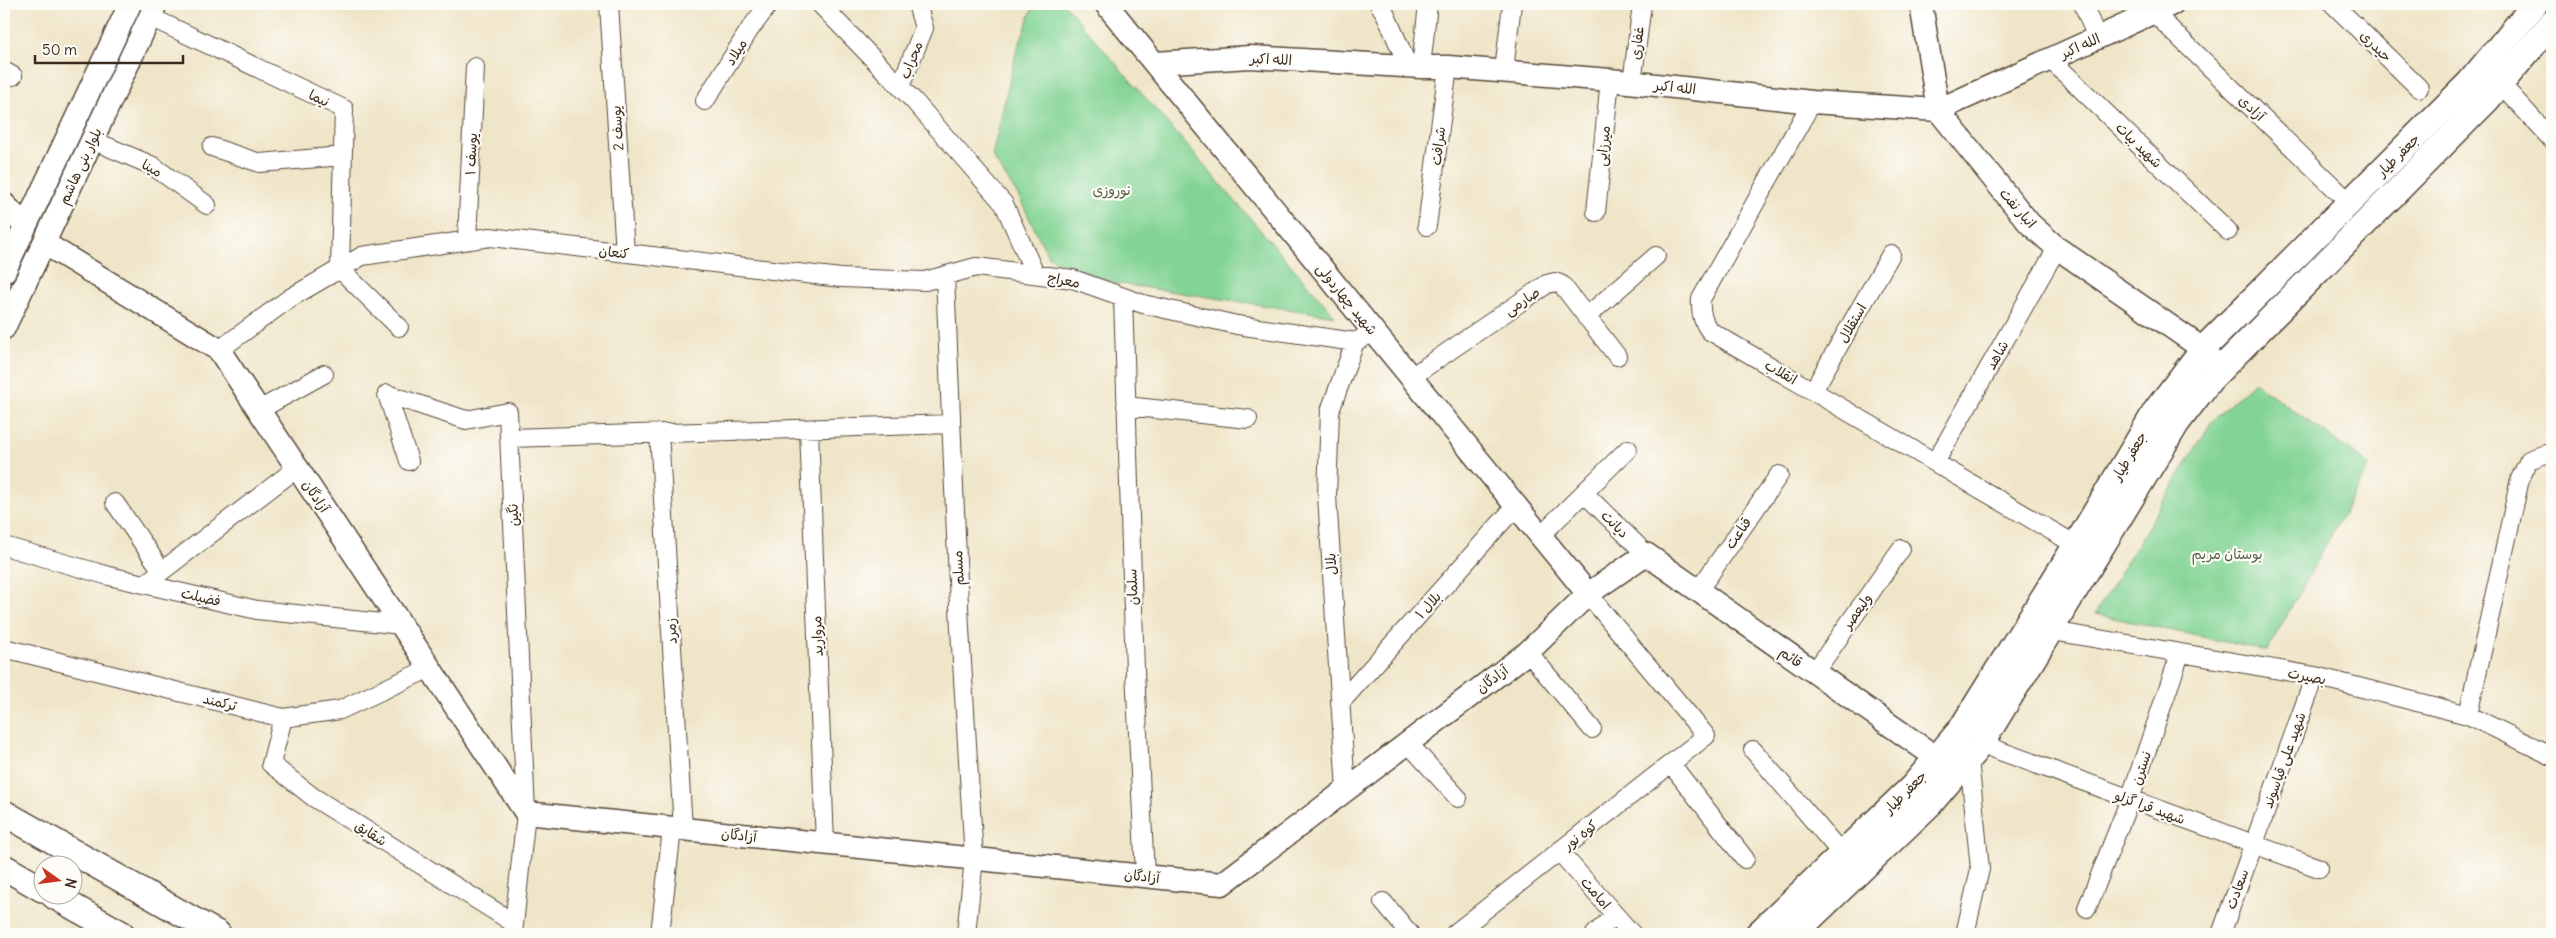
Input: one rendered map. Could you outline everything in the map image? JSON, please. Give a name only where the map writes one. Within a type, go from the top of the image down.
[{"type":"main road","name":"جعفر طیار","points":[[1758,934],[1912,786],[1961,729],[2076,545],[2157,410],[2203,349],[2469,83],[2535,4]]},
{"type":"main road","name":"جعفر طیار","points":[[1794,934],[1930,804],[1975,751],[2052,631],[2177,424],[2220,370],[2501,84],[2552,23]]},
{"type":"main road","points":[[4,812],[218,934]]},
{"type":"main road","points":[[4,867],[32,883]]},
{"type":"main road","points":[[72,906],[122,934]]},
{"type":"street","name":"بلوار بنی هاشم","points":[[4,272],[130,4]]},
{"type":"street","name":"یوسف 2","points":[[609,4],[625,253]]},
{"type":"street","name":"میلاد","points":[[705,101],[750,29],[769,4]]},
{"type":"street","name":"معراج","points":[[820,4],[900,87],[1004,204],[1035,274],[1073,279],[1143,304],[1237,325],[1364,337]]},
{"type":"street","name":"محراب","points":[[900,87],[924,28],[917,4]]},
{"type":"street","name":"شهید چهاردولی","points":[[1106,4],[1155,63],[1364,337],[1411,378],[1588,594]]},
{"type":"street","points":[[1378,4],[1385,13],[1414,67]]},
{"type":"street","points":[[1414,67],[1428,4]]},
{"type":"street","points":[[1504,70],[1512,4]]},
{"type":"street","name":"غفاری","points":[[1632,83],[1642,4]]},
{"type":"street","name":"انبار نفت","points":[[1921,4],[1938,110],[2029,223],[2057,248],[2203,349],[2220,370]]},
{"type":"street","points":[[2083,4],[2097,38]]},
{"type":"street","name":"حیدری","points":[[2334,4],[2419,88]]},
{"type":"street","name":"الله اکبر","points":[[1155,63],[1250,57],[1414,67],[1504,70],[1812,102],[1938,110],[2163,8]]},
{"type":"street","name":"آزادی","points":[[2163,8],[2350,203]]},
{"type":"street","name":"بلوار بنی هاشم","points":[[4,328],[153,11]]},
{"type":"street","name":"نیما","points":[[153,11],[344,109],[340,269]]},
{"type":"street","name":"شهید بیات","points":[[2050,59],[2228,231]]},
{"type":"street","name":"یوسف ۱","points":[[467,240],[475,67]]},
{"type":"street","name":"شرافت","points":[[1427,226],[1448,67]]},
{"type":"street","name":"میرزایی","points":[[1596,212],[1610,80]]},
{"type":"street","points":[[2501,84],[2552,140]]},
{"type":"street","name":"انقلاب","points":[[1812,102],[1701,300],[1700,307],[1705,325],[1710,330],[1936,461],[2076,545]]},
{"type":"street","name":"مینا","points":[[92,140],[153,166],[208,205]]},
{"type":"street","points":[[212,147],[260,163],[342,156]]},
{"type":"street","points":[[4,204],[25,226]]},
{"type":"street","name":"کنعان","points":[[219,350],[290,298],[362,256],[490,237],[841,278],[925,281],[976,267],[1035,274]]},
{"type":"street","name":"آزادگان","points":[[44,243],[219,350],[526,813],[1222,884],[1528,652],[1588,594],[1646,554]]},
{"type":"street","name":"شاهد","points":[[1936,461],[2057,248]]},
{"type":"street","name":"استقلال","points":[[1813,391],[1891,254]]},
{"type":"street","points":[[1586,317],[1656,256]]},
{"type":"street","points":[[340,269],[399,327]]},
{"type":"street","name":"مسلم","points":[[944,276],[960,629],[974,859],[966,934]]},
{"type":"street","name":"صارمی","points":[[1411,378],[1547,284],[1555,282],[1562,284],[1616,356]]},
{"type":"street","name":"سلمان","points":[[1123,297],[1135,671],[1145,876]]},
{"type":"street","name":"بلال","points":[[1346,790],[1327,496],[1330,411],[1364,337]]},
{"type":"street","points":[[259,410],[324,374]]},
{"type":"street","name":"نگین","points":[[409,461],[387,394],[466,420],[508,412],[526,813]]},
{"type":"street","points":[[1126,406],[1248,419]]},
{"type":"street","points":[[510,438],[952,424]]},
{"type":"street","name":"مروارید","points":[[809,428],[825,844]]},
{"type":"street","name":"زمرد","points":[[659,433],[678,829],[660,934]]},
{"type":"street","points":[[1540,536],[1628,449]]},
{"type":"street","points":[[2468,715],[2520,480],[2529,460],[2545,454],[2552,455]]},
{"type":"street","points":[[145,584],[297,468]]},
{"type":"street","name":"قناعت","points":[[1698,591],[1779,475]]},
{"type":"street","name":"دیانت","points":[[1584,493],[1646,554]]},
{"type":"street","points":[[115,503],[162,571]]},
{"type":"street","name":"بلال ۱","points":[[1340,703],[1515,507]]},
{"type":"street","name":"فضیلت","points":[[4,546],[145,584],[256,610],[402,625]]},
{"type":"street","name":"ولیعصر","points":[[1814,672],[1900,549]]},
{"type":"street","name":"قائم","points":[[1646,554],[1938,758]]},
{"type":"street","name":"کوه نور","points":[[1454,934],[1706,736],[1588,594]]},
{"type":"street","name":"بصیرت","points":[[2052,631],[2314,676],[2468,715],[2552,756]]},
{"type":"street","name":"ترکمند","points":[[4,648],[283,718],[340,710],[430,668]]},
{"type":"street","points":[[1528,652],[1592,729]]},
{"type":"street","name":"نسترن","points":[[2087,908],[2130,799],[2180,654]]},
{"type":"street","name":"شهید علی قیاسوند","points":[[2253,845],[2314,676]]},
{"type":"street","name":"شقایق","points":[[283,718],[271,764],[312,797],[513,928]]},
{"type":"street","points":[[1408,743],[1458,798]]},
{"type":"street","points":[[1753,750],[1842,854]]},
{"type":"street","points":[[1964,934],[1980,869],[1975,751]]},
{"type":"street","name":"شهید قرا گزلو","points":[[1975,751],[2130,799],[2319,868]]},
{"type":"street","points":[[1671,764],[1744,859]]},
{"type":"street","points":[[513,928],[526,813]]},
{"type":"street","name":"سعادت","points":[[2221,934],[2253,845]]},
{"type":"street","name":"امامت","points":[[1559,852],[1632,934]]},
{"type":"street","points":[[1383,902],[1410,934]]},
{"type":"street","points":[[1595,934],[1615,915]]},
{"type":"green space","name":"نوروزی","points":[[1034,4],[1064,4],[1335,316],[1115,283],[1049,258],[1019,197],[992,156],[1016,53]]},
{"type":"green space","name":"بوستان مریم","points":[[2254,382],[2370,465],[2267,651],[2095,614],[2212,421]]}]
